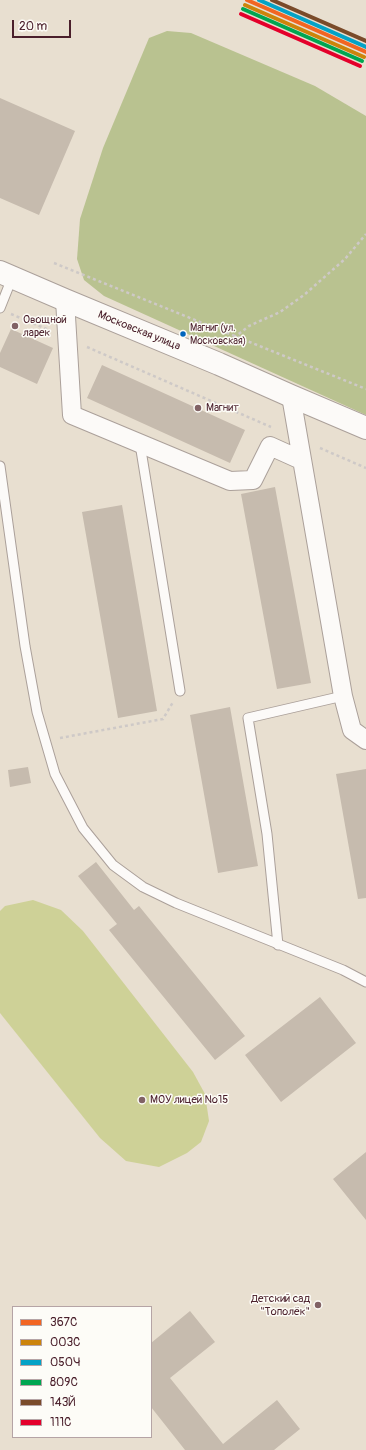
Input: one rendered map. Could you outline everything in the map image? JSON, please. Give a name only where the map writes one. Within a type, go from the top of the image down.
[{"type":"street","name":"Московская улица","points":[[6,275],[219,364],[366,428]]},
{"type":"street","points":[[64,300],[72,415],[230,481],[253,480],[270,446],[302,460]]},
{"type":"street","points":[[291,396],[343,696],[352,730],[366,740]]},
{"type":"lane","points":[[3,310],[6,275]]},
{"type":"lane","points":[[140,444],[180,691]]},
{"type":"lane","points":[[0,466],[25,646],[37,712],[55,774],[83,828],[113,864],[143,887],[176,903],[343,970],[366,982]]},
{"type":"lane","points":[[278,945],[267,834],[248,718],[343,696]]},
{"type":"path","points":[[219,364],[227,343],[249,326],[280,312],[304,295],[345,259],[366,234]]},
{"type":"path","points":[[54,263],[366,389]]},
{"type":"path","points":[[3,310],[366,468]]},
{"type":"path","points":[[45,741],[163,719],[180,691]]},
{"type":"green space","points":[[167,31],[191,33],[315,86],[366,116],[366,415],[104,296],[84,280],[77,259],[80,219],[103,148],[149,38]]},
{"type":"green space","points":[[33,900],[61,910],[83,931],[193,1072],[205,1094],[209,1121],[201,1142],[187,1153],[159,1167],[126,1161],[100,1138],[0,1013],[0,911],[5,906]]},
{"type":"building","points":[[0,98],[75,131],[39,215],[0,198]]},
{"type":"building","points":[[11,329],[53,348],[37,384],[0,367],[0,353]]},
{"type":"building","points":[[102,365],[245,430],[230,463],[87,398]]},
{"type":"building","points":[[275,487],[311,683],[277,689],[241,494]]},
{"type":"building","points":[[122,505],[157,711],[118,718],[82,512]]},
{"type":"building","points":[[230,707],[258,866],[218,873],[190,715]]},
{"type":"building","points":[[28,767],[31,783],[10,787],[8,770]]},
{"type":"building","points":[[366,769],[366,898],[358,899],[336,774]]},
{"type":"building","points":[[96,862],[134,910],[139,906],[245,1036],[215,1060],[109,930],[117,924],[78,876]]},
{"type":"building","points":[[320,997],[356,1043],[281,1102],[245,1055]]},
{"type":"building","points":[[366,1152],[366,1220],[333,1179]]},
{"type":"building","points":[[190,1311],[215,1342],[170,1378],[223,1444],[277,1400],[300,1429],[274,1450],[185,1450],[152,1408],[152,1342]]},
{"type":"transit line","name":"367С","points":[[247,0],[366,52]]},
{"type":"transit line","name":"050Ч","points":[[259,0],[366,47]]},
{"type":"transit line","name":"143Й","points":[[272,0],[366,41]]},
{"type":"transit line","name":"003С","points":[[245,5],[364,57]]},
{"type":"transit line","name":"809С","points":[[243,9],[362,61]]},
{"type":"transit line","name":"111С","points":[[241,14],[360,66]]},
{"type":"place","name":"Овощной ларек","points":[[15,326]]},
{"type":"place","name":"Магниг (ул. Московская)","points":[[183,334]]},
{"type":"place","name":"Магнит","points":[[198,408]]},
{"type":"place","name":"МОУ лицей №15","points":[[142,1100]]},
{"type":"place","name":"Детский сад \"Тополёк\"","points":[[318,1305]]}]
